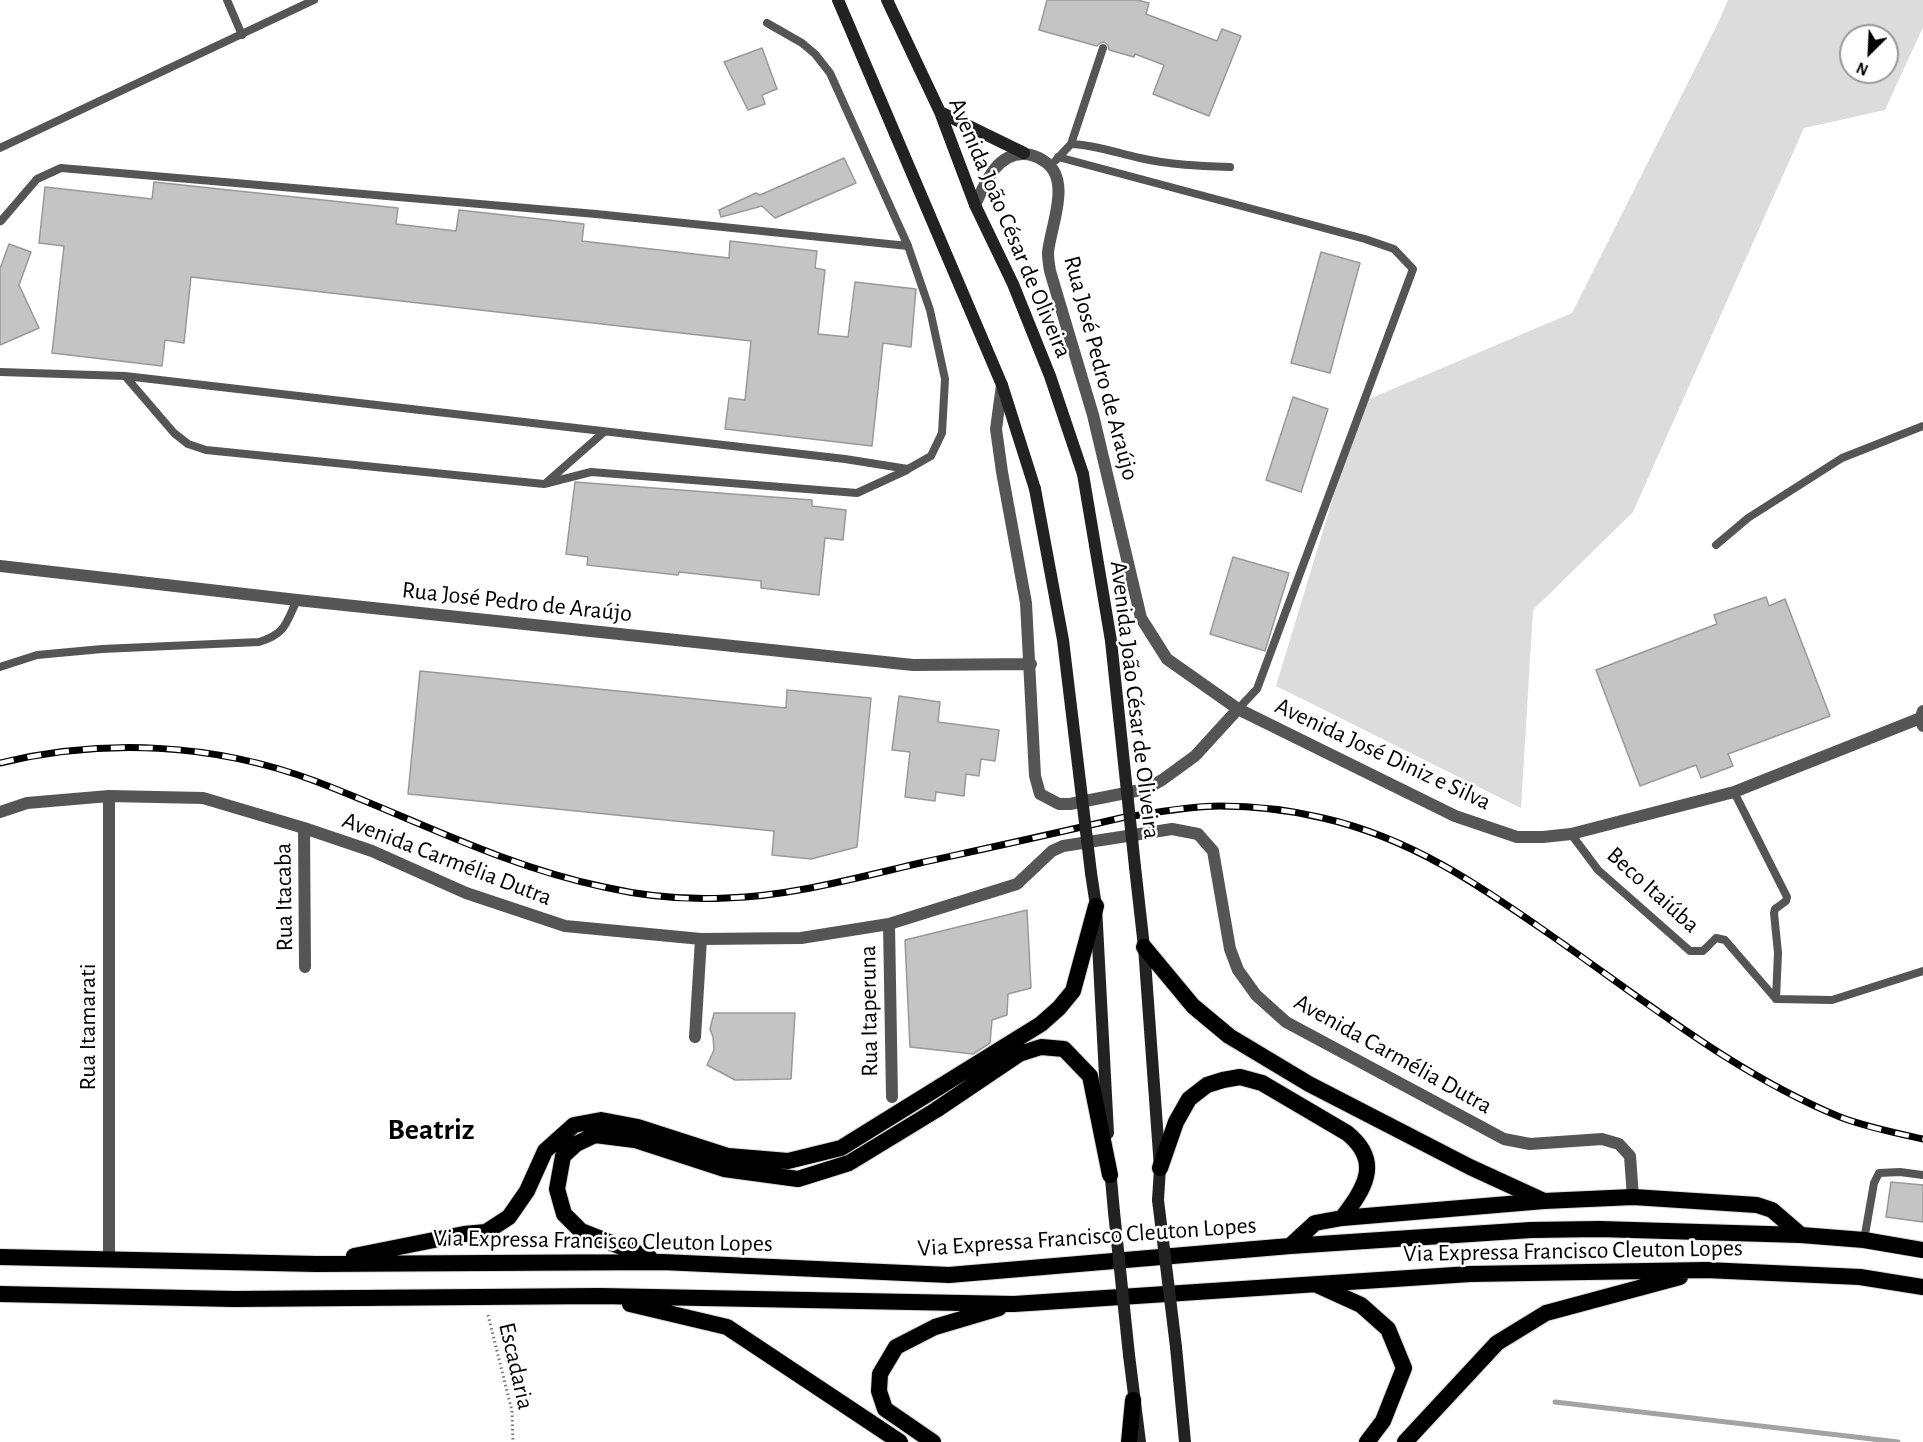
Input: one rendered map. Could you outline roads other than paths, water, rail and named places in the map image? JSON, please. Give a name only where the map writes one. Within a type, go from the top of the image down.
[{"type":"highway","points":[[316,1264],[464,1234],[486,1232],[509,1217],[527,1191],[545,1151],[574,1125],[601,1120],[638,1127],[728,1156],[788,1161],[842,1148],[1041,1024],[1059,1008],[1073,991],[1096,906]]},
{"type":"highway","points":[[1144,948],[1193,1006],[1229,1036],[1309,1084],[1470,1167],[1544,1201]]},
{"type":"highway","points":[[662,1262],[581,1231],[564,1214],[557,1189],[563,1156],[576,1144],[594,1135],[635,1140],[724,1169],[798,1179],[849,1163],[936,1110],[1019,1054],[1041,1047],[1064,1049],[1090,1076],[1110,1175]]},
{"type":"highway","points":[[1160,1168],[1176,1122],[1189,1099],[1207,1085],[1223,1080],[1239,1077],[1262,1083],[1358,1141],[1368,1162],[1366,1179],[1360,1194],[1341,1218]]},
{"type":"highway","points":[[1290,1246],[1316,1223],[1341,1218],[1544,1201],[1633,1197],[1757,1205],[1772,1210],[1801,1235]]},
{"type":"highway","name":"Via Expressa Francisco Cleuton Lopes","points":[[0,1257],[316,1264],[662,1262],[949,1275],[1290,1246],[1599,1228],[1801,1235],[1864,1240],[1923,1250]]},
{"type":"highway","name":"Via Expressa Francisco Cleuton Lopes","points":[[0,1294],[234,1299],[484,1299],[600,1296],[1014,1304],[1470,1274],[1706,1270],[1860,1277],[1923,1287]]},
{"type":"highway","points":[[1405,1442],[1497,1342],[1546,1313],[1706,1270]]},
{"type":"highway","points":[[1313,1284],[1361,1305],[1389,1329],[1404,1368],[1383,1421],[1368,1442]]},
{"type":"highway","points":[[600,1296],[727,1327],[900,1442]]},
{"type":"highway","points":[[933,1442],[885,1409],[879,1391],[880,1374],[897,1347],[906,1342],[935,1327],[1014,1304]]},
{"type":"highway","points":[[1129,1442],[1133,1400]]},
{"type":"main road","points":[[838,0],[1002,385],[1035,489],[1063,640],[1096,906],[1110,1175],[1133,1400],[1140,1442]]},
{"type":"main road","name":"Avenida João César de Oliveira","points":[[887,0],[940,112],[975,205],[1017,294],[1050,376],[1083,474],[1111,641],[1144,948],[1160,1168],[1158,1200],[1185,1442]]},
{"type":"main road","points":[[940,112],[1024,153]]},
{"type":"street","points":[[975,205],[999,164],[1009,156],[1024,153],[1054,161]]},
{"type":"street","name":"Rua José Pedro de Araújo","points":[[1054,161],[1059,184],[1048,255],[1050,271],[1093,415],[1142,618],[1167,658],[1238,709]]},
{"type":"street","points":[[1002,385],[996,429],[1026,603],[1031,664],[1035,776],[1040,794],[1059,804],[1070,804],[1146,789],[1195,756],[1238,709]]},
{"type":"street","name":"Rua José Pedro de Araújo","points":[[0,566],[297,600],[913,664],[1031,664]]},
{"type":"street","name":"Avenida José Diniz e Silva","points":[[1238,709],[1455,816],[1517,837],[1571,834],[1734,792],[1922,718]]},
{"type":"street","name":"Avenida Carmélia Dutra","points":[[0,812],[27,803],[109,796],[203,798],[372,851],[466,893],[565,926],[701,939],[801,938],[889,924],[1017,884],[1052,851],[1063,846],[1172,829],[1197,834],[1214,851],[1230,949],[1238,970],[1256,995],[1286,1022],[1504,1139],[1530,1144],[1602,1139],[1618,1144],[1630,1156],[1633,1197]]},
{"type":"street","name":"Rua Itamarati","points":[[108,1258],[109,796]]},
{"type":"street","name":"Rua Itacaba","points":[[304,828],[305,967]]},
{"type":"street","name":"Rua Itaperuna","points":[[889,924],[892,1097]]},
{"type":"street","points":[[695,1037],[701,939]]},
{"type":"lane","points":[[227,0],[242,35]]},
{"type":"lane","points":[[0,148],[314,0]]},
{"type":"lane","points":[[125,376],[174,433],[188,444],[206,450],[544,484],[591,472],[857,493],[908,469],[931,456],[942,433],[945,379],[930,310],[908,246],[830,73],[815,54],[802,43],[767,23]]},
{"type":"lane","points":[[1054,161],[1071,144],[1103,48]]},
{"type":"lane","points":[[1071,144],[1087,145],[1142,159],[1185,166],[1230,167]]},
{"type":"lane","points":[[1054,161],[1365,239],[1394,249],[1413,269],[1257,689],[1238,709]]},
{"type":"lane","points":[[1,221],[37,179],[61,168],[596,214],[908,246]]},
{"type":"lane","points":[[0,372],[125,376],[845,459],[908,469]]},
{"type":"lane","points":[[1716,545],[1748,518],[1842,458],[1923,426]]},
{"type":"lane","points":[[544,484],[604,432]]},
{"type":"lane","points":[[0,667],[37,655],[102,649],[259,642],[271,639],[282,632],[297,600]]},
{"type":"lane","points":[[1734,792],[1787,897],[1774,913],[1778,952],[1776,999],[1832,1000],[1923,971]]},
{"type":"lane","name":"Beco Itaiúba","points":[[1571,834],[1598,870],[1690,951],[1703,951],[1716,938],[1725,940],[1776,999]]},
{"type":"lane","points":[[1864,1240],[1874,1183],[1879,1173],[1900,1172],[1923,1175]]},
{"type":"waterway","points":[[1555,1402],[1898,1442]]},
{"type":"railway","points":[[0,763],[39,755],[119,748],[159,748],[238,759],[277,768],[315,781],[457,840],[530,867],[619,890],[665,897],[750,897],[799,890],[1125,817],[1172,810],[1232,806],[1310,815],[1386,838],[1443,865],[1525,917],[1727,1058],[1801,1100],[1850,1121],[1923,1139]]},
{"type":"district","name":"Beatriz","points":[[431,1130]]}]
